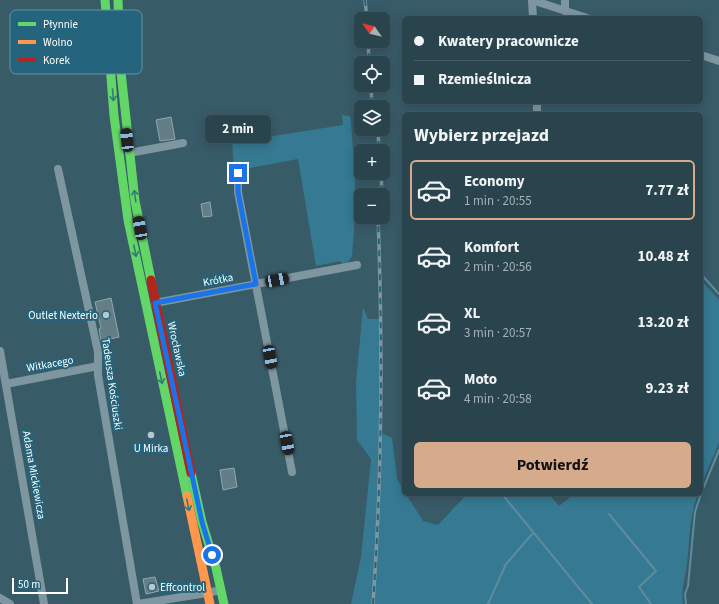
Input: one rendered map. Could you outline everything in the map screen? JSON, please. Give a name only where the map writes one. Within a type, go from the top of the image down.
[{"type":"main road","name":"Wrocławska","points":[[105,0],[106,10]]},
{"type":"main road","name":"Wrocławska","points":[[118,0],[118,10]]},
{"type":"main road","name":"Wrocławska","points":[[111,74],[114,116],[128,220],[210,604]]},
{"type":"main road","name":"Wrocławska","points":[[121,74],[136,208],[202,522],[224,604]]},
{"type":"street","points":[[533,16],[532,0],[581,16]]},
{"type":"street","points":[[565,0],[566,11]]},
{"type":"street","points":[[703,56],[719,60]]},
{"type":"street","points":[[129,152],[183,143]]},
{"type":"street","name":"Tadeusza Kościuszki","points":[[58,169],[98,352],[99,380],[138,604]]},
{"type":"street","points":[[238,173],[238,192],[292,472]]},
{"type":"street","name":"Krótka","points":[[155,303],[356,265]]},
{"type":"street","name":"Adama Mickiewicza","points":[[0,351],[44,604]]},
{"type":"street","name":"Witkacego","points":[[6,384],[98,366]]},
{"type":"street","points":[[138,604],[221,590]]},
{"type":"street","points":[[0,598],[10,604]]},
{"type":"shaded area","points":[[342,115],[350,116],[355,180],[352,256],[348,262],[342,264],[340,261],[316,266],[298,159],[234,171],[232,137],[239,135],[241,141],[343,125]]},
{"type":"shaded area","points":[[703,282],[719,300],[719,443],[703,480]]},
{"type":"shaded area","points":[[363,307],[368,319],[380,319],[379,432],[392,438],[397,479],[402,488],[402,496],[407,496],[423,521],[438,525],[465,496],[551,496],[559,506],[572,496],[697,496],[691,520],[683,589],[683,604],[351,604],[361,557],[371,459],[357,440],[356,382]]},
{"type":"building","points":[[171,117],[175,139],[160,141],[156,120]]},
{"type":"building","points":[[210,202],[212,216],[203,217],[201,204]]},
{"type":"building","name":"Outlet Nexterio","points":[[111,298],[119,337],[101,341],[99,329],[101,328],[95,302]]},
{"type":"building","points":[[234,468],[237,487],[223,490],[220,470]]},
{"type":"building","name":"Effcontrol","points":[[155,577],[159,591],[146,594],[143,579]]},
{"type":"waterway","points":[[703,276],[719,294]]},
{"type":"waterway","points":[[703,489],[719,450]]},
{"type":"waterway","points":[[504,496],[592,604]]},
{"type":"waterway","points":[[686,604],[685,594],[688,586],[695,512],[700,496]]},
{"type":"waterway","points":[[609,514],[656,571],[639,587],[651,604]]},
{"type":"waterway","points":[[488,604],[506,564],[533,533]]},
{"type":"railway","points":[[365,0],[366,12]]},
{"type":"railway","points":[[368,48],[369,56]]},
{"type":"railway","points":[[371,92],[372,100]]},
{"type":"railway","points":[[378,136],[379,144]]},
{"type":"railway","points":[[381,180],[382,188]]},
{"type":"railway","points":[[373,604],[381,410],[381,314],[378,224]]},
{"type":"traffic: fast","points":[[105,0],[106,10]]},
{"type":"traffic: fast","points":[[118,0],[118,10]]},
{"type":"traffic: fast","points":[[111,74],[114,116],[128,220],[187,496]]},
{"type":"traffic: fast","points":[[121,74],[135,201],[151,280]]},
{"type":"traffic: fast","points":[[191,473],[202,522],[216,568],[224,604]]},
{"type":"traffic: slow","points":[[187,496],[210,604]]},
{"type":"traffic: jam","points":[[151,280],[191,473]]},
{"type":"place","name":"Outlet Nexterio","points":[[106,315]]},
{"type":"place","name":"U Mirka","points":[[151,435]]},
{"type":"place","name":"Effcontrol","points":[[152,587]]},
{"type":"route","points":[[212,555],[202,522],[155,303],[256,284],[238,192],[238,173]]}]
